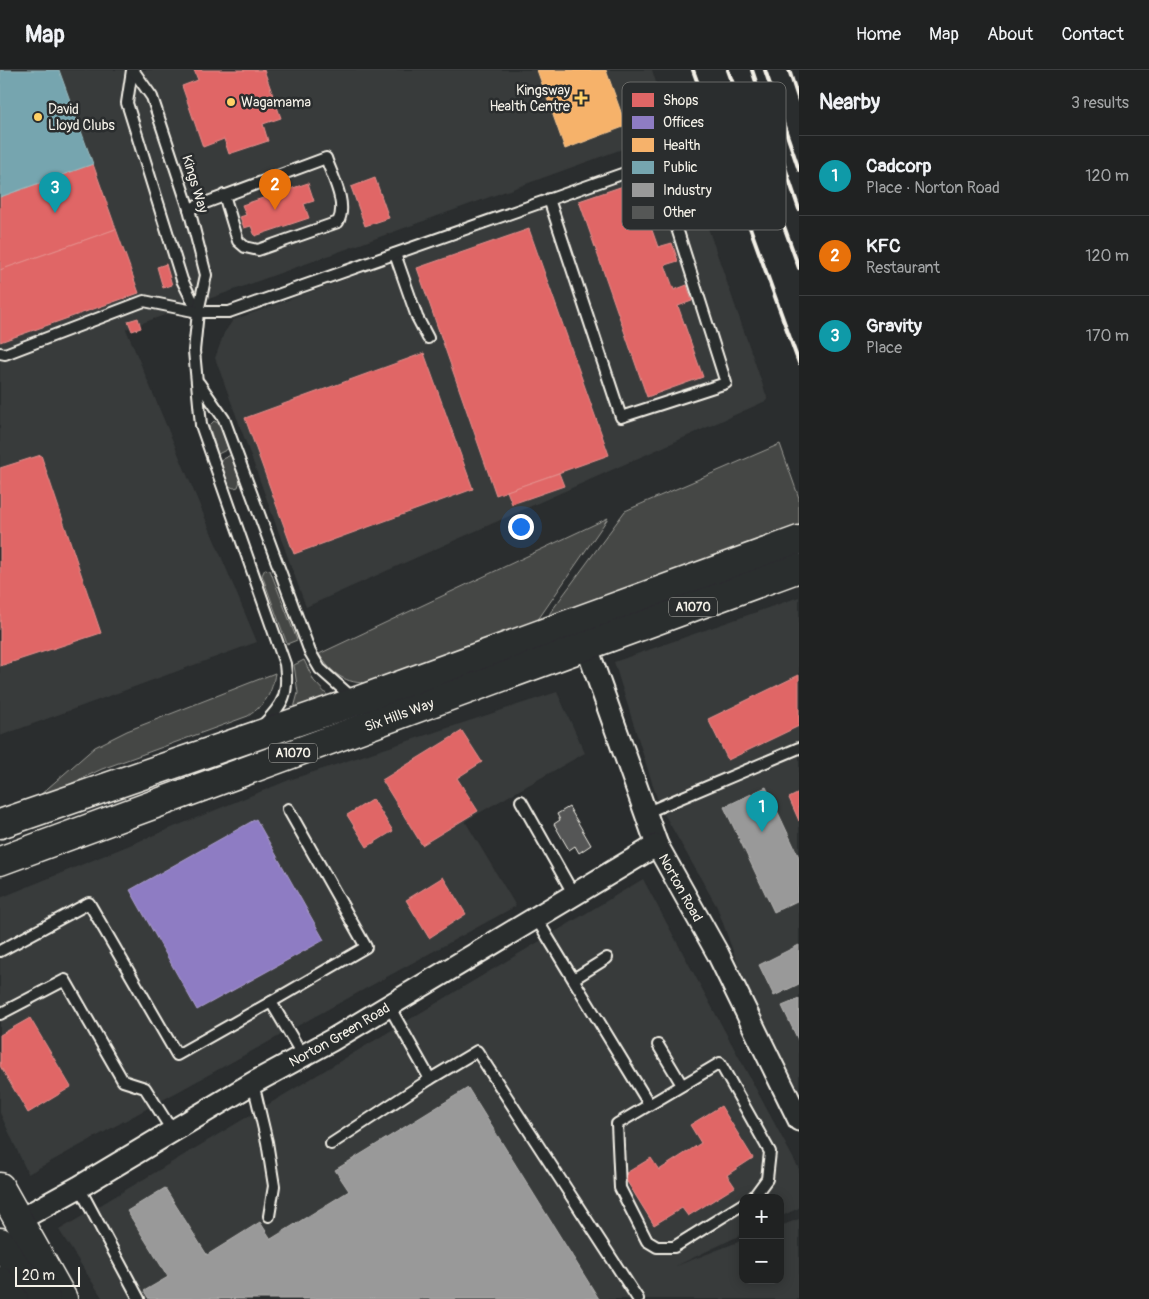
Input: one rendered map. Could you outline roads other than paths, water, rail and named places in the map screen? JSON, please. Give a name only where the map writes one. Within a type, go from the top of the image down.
[{"type":"main road","name":"Six Hills Way","points":[[0,824],[357,701],[799,540]]},
{"type":"main road","name":"Six Hills Way","points":[[0,860],[799,568]]},
{"type":"main road","points":[[0,1187],[63,1299]]},
{"type":"main road","points":[[0,1242],[14,1299]]},
{"type":"main road","points":[[8,1274],[27,1299]]},
{"type":"main road","points":[[8,1274],[46,1299]]},
{"type":"street","name":"Norton Road","points":[[586,645],[657,845],[718,954],[797,1112]]},
{"type":"street","name":"Norton Green Road","points":[[19,1220],[389,1006],[657,845]]},
{"type":"lane","name":"Kings Way","points":[[132,70],[152,97],[189,209],[206,275],[198,312],[194,351],[199,382],[201,425],[285,664],[288,686],[278,710],[250,739]]},
{"type":"lane","name":"Kings Way","points":[[132,70],[127,103],[182,280],[198,312]]},
{"type":"lane","points":[[189,209],[224,195],[326,158],[342,205],[341,216],[338,222],[258,250],[238,242],[224,195]]},
{"type":"lane","points":[[0,353],[5,354],[144,301],[198,312],[229,312],[622,174]]},
{"type":"lane","points":[[548,199],[621,417],[726,383],[678,230]]},
{"type":"lane","points":[[396,254],[417,317],[428,338]]},
{"type":"lane","points":[[199,382],[224,419],[310,652],[320,669],[357,701]]},
{"type":"lane","points":[[645,813],[799,748]]},
{"type":"lane","points":[[521,802],[574,895]]},
{"type":"lane","points":[[0,951],[89,903],[177,1055],[366,947],[288,809]]},
{"type":"lane","points":[[536,918],[649,1104]]},
{"type":"lane","points":[[574,978],[607,958]]},
{"type":"lane","points":[[0,1014],[65,980],[123,1081],[145,1088],[173,1132]]},
{"type":"lane","points":[[271,1002],[303,1056]]},
{"type":"lane","points":[[389,1006],[430,1079]]},
{"type":"lane","points":[[658,1045],[682,1086]]},
{"type":"lane","points":[[331,1144],[430,1079],[477,1051],[638,1299]]},
{"type":"lane","points":[[739,1206],[674,1246],[657,1246],[647,1241],[620,1188],[617,1124],[720,1063],[770,1152],[767,1179],[756,1194]]},
{"type":"lane","points":[[253,1083],[267,1142],[274,1186],[269,1216]]},
{"type":"lane","points":[[79,1187],[139,1299]]},
{"type":"railway","points":[[693,70],[697,82]]},
{"type":"railway","points":[[728,70],[732,82]]},
{"type":"railway","points":[[752,70],[756,82]]},
{"type":"railway","points":[[765,70],[769,82]]},
{"type":"railway","points":[[789,70],[799,101]]},
{"type":"railway","points":[[786,132],[799,170]]},
{"type":"railway","points":[[786,171],[799,209]]},
{"type":"railway","points":[[751,230],[799,363]]},
{"type":"railway","points":[[785,230],[799,268]]},
{"type":"place","name":"Kingsway Health Centre","points":[[581,98]]},
{"type":"place","name":"Wagamama","points":[[231,102]]},
{"type":"place","name":"David Lloyd Clubs","points":[[38,117]]},
{"type":"place","name":"KFC","points":[[275,210]]},
{"type":"place","name":"Gravity","points":[[55,213]]},
{"type":"place","name":"Cadcorp","points":[[762,832]]}]
